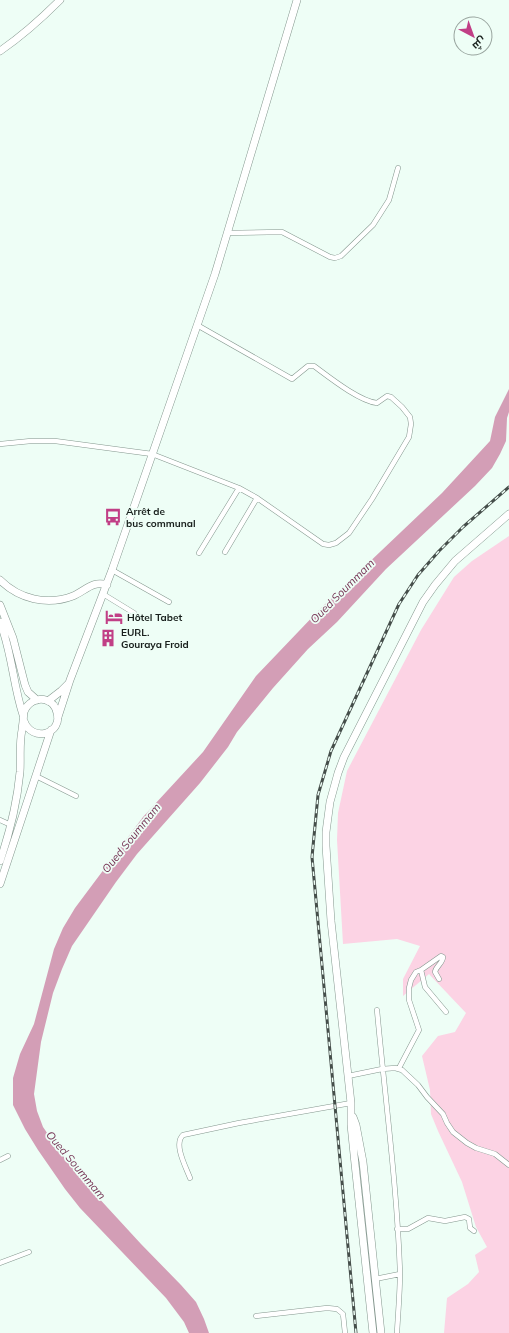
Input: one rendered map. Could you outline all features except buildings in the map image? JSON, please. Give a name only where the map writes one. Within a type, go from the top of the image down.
[{"type":"main road","points":[[0,51],[34,25],[60,0]]},
{"type":"main road","points":[[0,884],[51,730],[57,722],[70,680],[104,594],[215,274],[297,0]]},
{"type":"main road","points":[[373,1333],[351,1125],[351,1103],[331,921],[326,846],[329,811],[335,783],[344,758],[423,602],[455,561],[509,514]]},
{"type":"main road","points":[[0,580],[24,597],[36,600],[56,600],[72,596],[94,584],[99,583],[107,585]]},
{"type":"main road","points":[[0,605],[13,638],[24,685],[28,692],[37,700]]},
{"type":"main road","points":[[0,622],[11,660],[23,719],[28,730],[37,734],[42,734],[51,730]]},
{"type":"main road","points":[[48,701],[61,691],[70,680]]},
{"type":"main road","points":[[0,861],[11,825],[19,783],[23,719],[26,708],[29,704],[37,700],[48,701],[55,707],[58,717]]},
{"type":"main road","points":[[352,1115],[356,1125],[363,1162],[381,1333]]},
{"type":"street","points":[[227,233],[282,232],[330,257],[335,258],[341,256],[372,225],[389,200],[398,168]]},
{"type":"street","points":[[0,444],[55,441],[152,454],[238,488],[257,498],[319,541],[328,545],[336,542],[349,533],[372,499],[405,444],[409,437],[411,424],[410,417],[391,397],[387,396],[376,402],[372,402],[350,391],[314,366],[308,366],[292,379],[197,325]]},
{"type":"street","points":[[200,553],[238,488]]},
{"type":"street","points":[[225,552],[257,498]]},
{"type":"street","points":[[112,570],[168,602]]},
{"type":"street","points":[[104,594],[134,613]]},
{"type":"street","points":[[36,776],[76,796]]},
{"type":"street","points":[[0,820],[11,825]]},
{"type":"street","points":[[399,1068],[419,1030],[408,994],[411,980],[414,975],[442,956],[443,959],[435,972],[438,979]]},
{"type":"street","points":[[421,970],[424,987],[446,1012]]},
{"type":"street","points":[[377,1010],[382,1069],[395,1176],[400,1274],[397,1333]]},
{"type":"street","points":[[348,1076],[382,1069],[399,1068],[418,1085],[427,1098],[443,1114],[453,1132],[476,1148],[494,1154],[509,1165]]},
{"type":"street","points":[[190,1178],[179,1146],[180,1137],[183,1134],[351,1103]]},
{"type":"street","points":[[0,1160],[8,1156]]},
{"type":"street","points":[[398,1229],[408,1229],[428,1218],[444,1221],[465,1217],[469,1220],[470,1228],[474,1231]]},
{"type":"street","points":[[0,1263],[29,1252]]},
{"type":"street","points":[[375,1279],[400,1274]]},
{"type":"street","points":[[256,1316],[327,1308],[337,1309],[343,1314],[345,1333]]},
{"type":"shaded area","points":[[509,536],[509,1333],[444,1333],[447,1298],[468,1284],[479,1272],[475,1255],[487,1247],[476,1227],[462,1182],[431,1114],[430,1090],[422,1056],[438,1036],[455,1032],[466,1013],[429,974],[403,996],[403,979],[420,946],[397,939],[343,944],[337,840],[338,813],[347,771],[421,630],[454,577],[472,561]]},
{"type":"water","name":"Oued Soummam","points":[[509,389],[509,412],[507,418],[506,441],[492,468],[475,486],[386,569],[337,622],[308,649],[273,688],[237,732],[228,747],[200,783],[137,854],[116,882],[72,946],[53,993],[41,1042],[34,1094],[37,1111],[43,1127],[63,1156],[84,1182],[196,1302],[209,1333],[189,1333],[184,1322],[166,1298],[80,1208],[65,1189],[25,1129],[13,1105],[13,1078],[20,1054],[34,1024],[54,949],[63,928],[75,908],[143,817],[203,752],[256,676],[320,609],[442,493],[490,441],[495,417]]},
{"type":"railway","points":[[356,1333],[312,857],[318,795],[331,751],[399,604],[418,575],[439,551],[463,527],[509,487]]},
{"type":"place","name":"Arrêt de bus communal","points":[[113,517]]},
{"type":"place","name":"Hôtel Tabet","points":[[114,617]]},
{"type":"place","name":"EURL. Gouraya Froid","points":[[108,638]]}]
